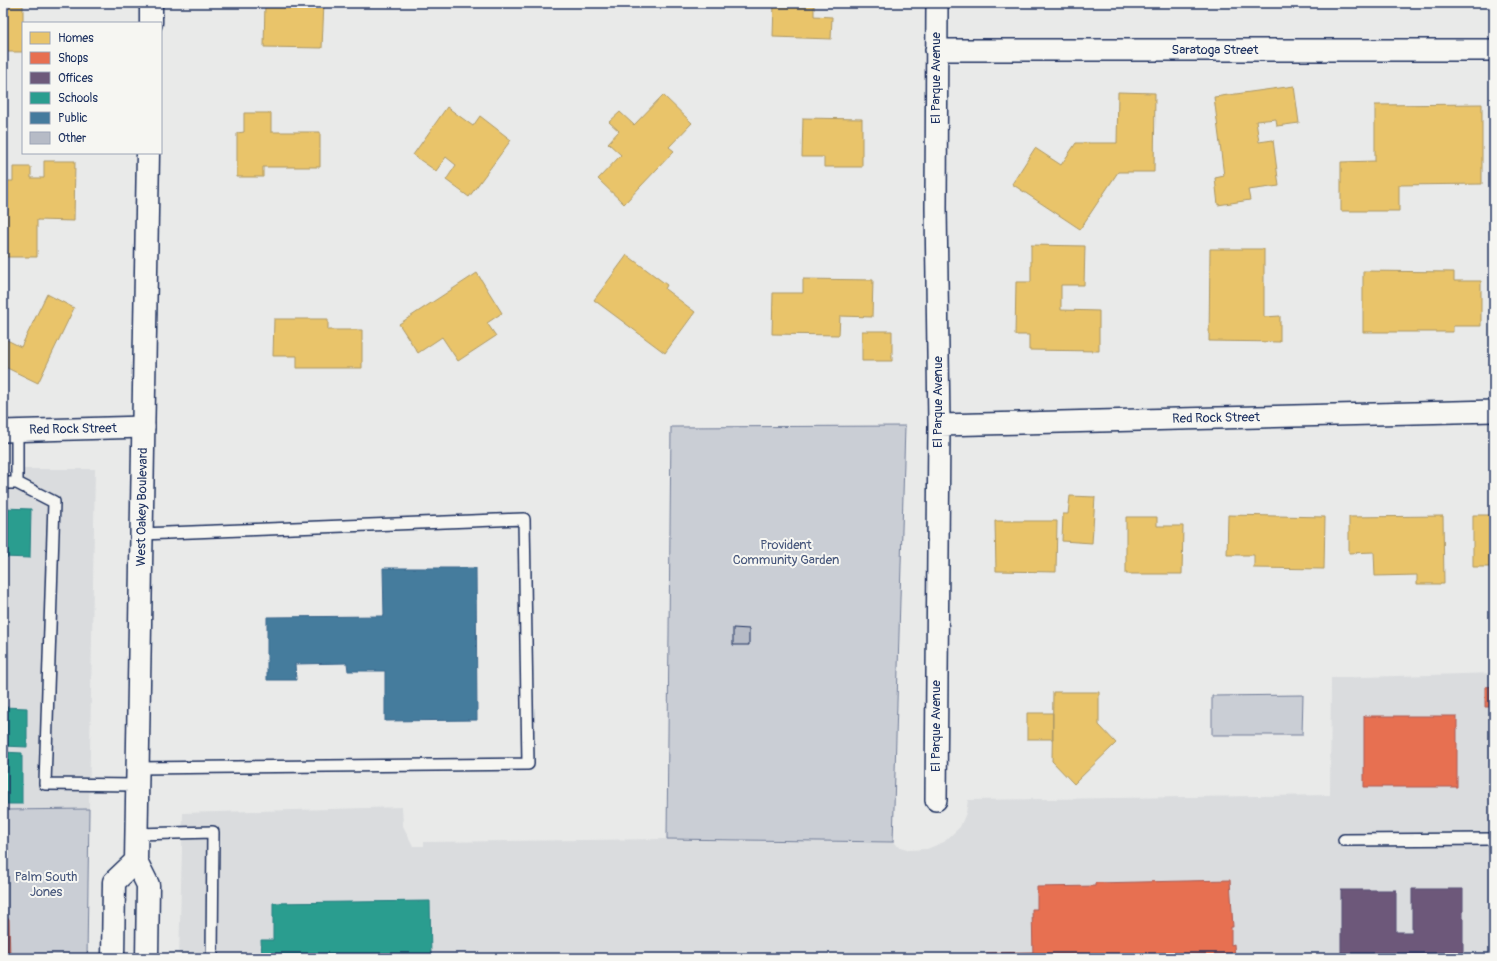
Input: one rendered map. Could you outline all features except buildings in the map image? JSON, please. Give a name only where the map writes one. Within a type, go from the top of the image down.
[{"type":"main road","points":[[151,3],[151,22]]},
{"type":"main road","name":"West Oakey Boulevard","points":[[147,958],[148,885],[136,861],[136,834],[148,154]]},
{"type":"main road","points":[[113,958],[114,882],[136,861]]},
{"type":"street","name":"El Parque Avenue","points":[[936,800],[938,425],[937,3]]},
{"type":"street","name":"Saratoga Street","points":[[936,50],[1494,50]]},
{"type":"street","name":"Red Rock Street","points":[[938,425],[1494,411]]},
{"type":"street","name":"Red Rock Street","points":[[10,430],[144,427]]},
{"type":"lane","points":[[10,430],[17,483]]},
{"type":"lane","points":[[3,483],[17,483],[54,502],[45,784],[137,776],[528,764],[524,519],[142,534]]},
{"type":"lane","points":[[136,834],[214,832],[212,958]]},
{"type":"lane","points":[[1344,840],[1494,839]]},
{"type":"shaded area","points":[[3,469],[95,469],[89,809],[3,810]]},
{"type":"shaded area","points":[[1494,673],[1494,958],[179,958],[183,813],[402,807],[403,826],[413,846],[424,846],[424,842],[667,839],[893,842],[897,846],[910,850],[927,849],[944,842],[960,827],[966,813],[968,800],[1330,795],[1331,678]]},
{"type":"green space","name":"Provident Community Garden","points":[[905,426],[893,842],[667,839],[671,427]]},
{"type":"green space","points":[[1303,695],[1302,735],[1212,735],[1212,696]]},
{"type":"green space","name":"Palm South Jones","points":[[89,809],[87,958],[3,958],[3,810]]}]
